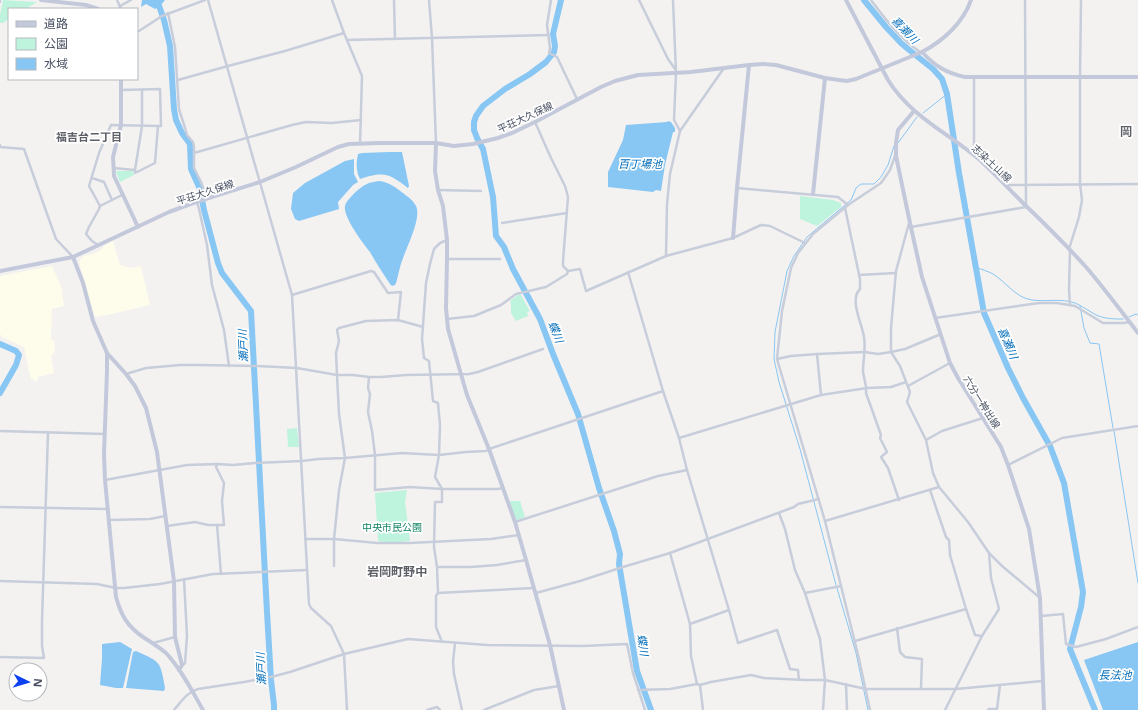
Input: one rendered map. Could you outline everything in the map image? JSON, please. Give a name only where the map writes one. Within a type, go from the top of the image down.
[{"type":"street","points":[[41,0],[87,2],[96,8]]},
{"type":"street","points":[[117,0],[121,7],[131,0]]},
{"type":"street","points":[[138,31],[168,13],[205,0]]},
{"type":"street","points":[[208,0],[292,295],[309,604],[311,608],[331,626],[344,654],[347,710]]},
{"type":"street","points":[[332,0],[362,76],[360,144]]},
{"type":"street","points":[[394,0],[395,39]]},
{"type":"street","points":[[429,0],[436,143],[435,172],[438,190],[443,206],[446,240],[448,329],[467,396],[489,449],[519,535],[550,646],[564,710]]},
{"type":"street","points":[[551,0],[547,25],[550,48],[549,53],[556,57],[577,99]]},
{"type":"street","points":[[639,0],[675,71]]},
{"type":"street","points":[[673,0],[675,71],[674,120],[680,131]]},
{"type":"street","name":"志染土山線","points":[[846,0],[894,89],[914,111],[974,155],[1070,249],[1107,292],[1138,333]]},
{"type":"street","points":[[871,0],[893,28],[912,47],[942,70],[956,75],[974,78],[1138,77]]},
{"type":"street","name":"平荘大久保線","points":[[0,271],[73,256],[169,212],[198,201],[260,182],[338,147],[360,144],[436,143],[454,146],[475,144],[512,133],[601,86],[638,75],[675,71],[707,70],[749,65],[776,65],[824,78],[847,81],[856,79],[920,52],[938,42],[953,28],[962,16],[970,0]]},
{"type":"street","points":[[1025,0],[1026,206],[971,217],[910,225],[901,250],[896,272],[891,328],[891,352],[900,366],[908,386],[910,392],[907,402],[926,440],[933,473],[939,488],[968,522],[989,553],[1040,598]]},
{"type":"street","points":[[1070,304],[1068,289],[1070,249],[1082,200],[1080,184],[1081,0]]},
{"type":"street","points":[[168,13],[175,47],[179,109],[187,135],[193,142],[194,168],[201,182],[206,199]]},
{"type":"street","points":[[178,80],[285,52],[344,33]]},
{"type":"street","points":[[347,40],[548,35]]},
{"type":"street","points":[[733,238],[749,65]]},
{"type":"street","points":[[666,256],[667,204],[670,174],[680,131],[724,68]]},
{"type":"street","points":[[813,194],[824,78]]},
{"type":"street","points":[[974,78],[974,155]]},
{"type":"street","points":[[121,80],[121,125],[118,142],[113,157],[113,168],[114,176],[138,227]]},
{"type":"street","points":[[113,168],[135,170],[135,173],[155,163],[158,126],[161,126],[160,89],[121,90]]},
{"type":"street","points":[[135,170],[142,126],[142,90]]},
{"type":"street","name":"六分一神出線","points":[[914,111],[898,130],[896,136],[896,156],[910,225],[922,277],[950,363],[1001,447],[1029,529],[1040,598],[1044,710]]},
{"type":"street","points":[[194,153],[306,122],[332,123],[361,120]]},
{"type":"street","points":[[535,122],[565,186],[568,197],[563,261],[563,266],[568,271]]},
{"type":"street","points":[[100,206],[90,186],[99,153],[111,125],[158,126]]},
{"type":"street","points":[[0,145],[0,147],[24,149],[56,239],[73,256],[83,283],[93,320],[107,353],[135,386],[146,408],[157,452],[166,516],[174,581],[176,637],[182,665]]},
{"type":"street","points":[[870,710],[826,521],[777,359],[782,311],[791,268],[798,253],[813,234],[848,205],[881,183],[890,170],[896,156]]},
{"type":"street","points":[[92,178],[104,182],[112,200]]},
{"type":"street","points":[[1005,185],[1138,184]]},
{"type":"street","points":[[737,188],[838,197],[848,205]]},
{"type":"street","points":[[438,190],[481,191]]},
{"type":"street","points":[[98,245],[86,234],[88,227],[100,206],[122,194]]},
{"type":"street","points":[[198,201],[207,245],[212,285],[224,330],[229,366]]},
{"type":"street","points":[[845,208],[859,275],[860,289],[856,292],[855,300],[856,310],[864,338],[865,352],[863,369],[867,388],[866,393],[880,438],[887,452],[881,457],[888,468],[899,500]]},
{"type":"street","points":[[502,223],[567,213]]},
{"type":"street","points":[[447,319],[474,316],[492,310],[516,294],[546,287],[567,274],[568,271],[580,269],[586,291],[666,256],[740,236],[750,230],[765,225],[770,226],[805,244]]},
{"type":"street","points":[[442,642],[436,627],[436,596],[438,593],[437,567],[434,547],[435,502],[442,502],[442,489],[435,477],[439,455],[440,425],[438,403],[433,401],[429,362],[424,358],[422,339],[426,282],[430,264],[434,249],[446,240]]},
{"type":"street","points":[[447,259],[500,259]]},
{"type":"street","points":[[292,295],[371,271],[374,272],[388,293],[401,292],[398,320]]},
{"type":"street","points":[[628,272],[663,391],[679,438],[687,470],[738,642],[777,630],[790,669],[798,670],[799,680]]},
{"type":"street","points":[[859,275],[896,272]]},
{"type":"street","points":[[935,318],[1039,303],[1051,303],[1070,304],[1103,323],[1129,322]]},
{"type":"street","points":[[334,566],[334,539],[339,490],[345,458],[339,414],[336,353],[339,341],[337,330],[339,328],[366,321],[398,320],[423,327]]},
{"type":"street","points":[[777,359],[791,356],[817,354],[865,352],[878,354],[905,349],[941,334]]},
{"type":"street","points":[[126,374],[146,368],[180,365],[297,368],[369,377],[460,374],[478,372],[543,349]]},
{"type":"street","points":[[107,353],[105,480],[116,597],[125,620],[134,631],[166,653],[179,670],[203,710]]},
{"type":"street","points":[[817,354],[821,395]]},
{"type":"street","points":[[908,386],[950,363]]},
{"type":"street","points":[[369,377],[368,388],[370,394],[368,412],[375,455],[375,490],[410,487],[442,489],[503,488]]},
{"type":"street","points":[[679,438],[821,395],[891,386],[906,382]]},
{"type":"street","points":[[105,480],[187,465],[233,465],[255,462],[302,461],[402,453],[439,455],[486,451],[663,391]]},
{"type":"street","points":[[926,440],[942,431],[983,418]]},
{"type":"street","points":[[1008,465],[1062,438],[1138,426]]},
{"type":"street","points":[[0,431],[105,434]]},
{"type":"street","points":[[0,657],[44,658],[42,646],[43,583],[48,433]]},
{"type":"street","points":[[167,526],[195,522],[208,525],[224,525],[222,501],[224,483],[216,467],[217,464]]},
{"type":"street","points":[[515,522],[658,476],[687,470]]},
{"type":"street","points":[[826,521],[939,488]]},
{"type":"street","points":[[930,490],[946,537],[949,540],[950,555],[975,635],[982,636]]},
{"type":"street","points":[[536,594],[670,553],[779,513],[798,504],[819,499]]},
{"type":"street","points":[[0,507],[108,509]]},
{"type":"street","points":[[779,513],[785,528],[795,570],[806,593],[820,639],[825,680],[823,710]]},
{"type":"street","points":[[109,520],[166,516]]},
{"type":"street","points":[[217,525],[220,574]]},
{"type":"street","points":[[305,538],[377,543],[491,539],[519,535]]},
{"type":"street","points":[[670,553],[690,624],[691,656],[703,710]]},
{"type":"street","points":[[945,710],[982,636],[999,609],[991,578],[989,553]]},
{"type":"street","points":[[437,567],[497,565],[526,560]]},
{"type":"street","points":[[0,581],[97,584],[124,588],[147,586],[213,574],[307,570]]},
{"type":"street","points":[[179,670],[185,663],[187,636],[184,579]]},
{"type":"street","points":[[806,593],[841,586]]},
{"type":"street","points":[[438,593],[534,588]]},
{"type":"street","points":[[855,641],[966,609]]},
{"type":"street","points":[[690,624],[729,610]]},
{"type":"street","points":[[1041,616],[1063,614],[1066,644],[1076,647],[1106,639],[1138,627]]},
{"type":"street","points":[[897,628],[900,652],[905,657],[922,659],[921,689]]},
{"type":"street","points":[[153,643],[176,637]]},
{"type":"street","points":[[174,710],[192,691],[198,688],[244,682],[274,676],[344,654],[408,639],[487,645],[583,646],[627,644],[632,673],[644,710]]},
{"type":"street","points":[[455,643],[453,662],[454,674],[462,710]]},
{"type":"street","points":[[638,690],[670,689],[751,675],[764,678],[825,680],[866,689],[956,689],[1043,681]]},
{"type":"street","points":[[846,684],[847,710]]},
{"type":"street","points":[[988,710],[989,708],[997,709],[1000,685]]},
{"type":"street","points":[[484,710],[534,690],[559,686]]},
{"type":"street","points":[[427,710],[437,707],[440,710]]},
{"type":"shaded area","points":[[113,241],[120,265],[132,268],[141,266],[150,305],[95,317],[79,262],[83,256],[93,254],[101,250],[105,245]]},
{"type":"shaded area","points":[[52,266],[63,291],[64,306],[52,309],[51,340],[54,340],[55,352],[51,356],[54,373],[38,377],[38,380],[34,382],[34,379],[31,379],[24,347],[2,337],[0,334],[0,276]]},
{"type":"green space","points":[[3,0],[37,2],[28,8],[8,8],[8,20],[3,23],[0,23]]},
{"type":"green space","points":[[133,171],[134,175],[120,182],[116,172]]},
{"type":"green space","points":[[800,196],[833,200],[841,203],[841,207],[817,226],[800,219]]},
{"type":"green space","points":[[518,295],[521,295],[530,311],[527,312],[528,316],[516,321],[511,313],[510,301]]},
{"type":"green space","points":[[297,428],[299,447],[288,447],[287,429]]},
{"type":"green space","name":"中央市民公園","points":[[407,490],[405,502],[410,541],[392,543],[378,541],[375,493]]},
{"type":"green space","points":[[509,501],[520,501],[525,517],[518,520],[515,519]]},
{"type":"water","points":[[142,0],[165,0],[155,9],[146,4],[141,7]]},
{"type":"water","name":"百丁場池","points":[[671,122],[675,128],[675,132],[673,132],[665,165],[661,191],[656,190],[653,192],[608,187],[608,172],[623,140],[626,125]]},
{"type":"water","points":[[402,152],[409,186],[408,188],[391,176],[386,175],[380,174],[360,179],[357,167],[358,154]]},
{"type":"water","points":[[354,159],[354,174],[358,182],[353,185],[338,202],[339,209],[299,221],[295,219],[291,209],[293,193],[305,183],[345,161]]},
{"type":"water","points":[[379,181],[392,185],[409,197],[415,204],[417,211],[417,218],[413,233],[401,263],[396,284],[392,286],[354,230],[345,211],[346,203],[358,190],[368,183]]},
{"type":"water","points":[[120,642],[132,649],[123,688],[100,685],[102,644]]},
{"type":"water","name":"長法池","points":[[1138,642],[1138,710],[1103,710],[1084,660]]},
{"type":"water","points":[[136,651],[155,660],[158,664],[162,672],[165,688],[164,691],[126,688],[133,652]]},
{"type":"waterway","name":"瀬戸川","points":[[157,0],[164,20],[170,46],[176,120],[182,133],[190,144],[191,169],[200,189],[218,263],[222,273],[251,311],[267,612],[274,710]]},
{"type":"waterway","name":"蝶川","points":[[561,0],[553,34],[555,46],[554,52],[546,62],[530,74],[505,89],[483,106],[476,116],[474,130],[483,149],[493,197],[496,236],[504,247],[513,269],[540,319],[578,414],[599,488],[614,531],[620,554],[619,564],[637,671],[651,710]]},
{"type":"waterway","name":"喜瀬川","points":[[864,0],[901,43],[933,69],[942,79],[947,94],[959,173],[984,313],[1008,368],[1050,446],[1064,483],[1083,592],[1081,607],[1070,649],[1095,710]]},
{"type":"waterway","points":[[923,113],[947,94]]},
{"type":"waterway","points":[[898,143],[917,117]]},
{"type":"waterway","points":[[836,585],[800,449],[779,382],[774,359],[775,332],[787,271],[794,256],[807,237],[851,200],[856,188],[861,184],[874,184],[881,177],[888,165],[894,146]]},
{"type":"waterway","points":[[976,267],[998,277],[1016,293],[1026,299],[1059,300],[1075,303],[1099,316],[1111,319],[1123,319]]},
{"type":"waterway","points":[[1080,306],[1084,328],[1090,343],[1099,344],[1113,428]]},
{"type":"waterway","points":[[1129,317],[1136,314],[1138,315]]},
{"type":"waterway","points":[[0,344],[16,351],[19,355],[16,365],[0,393]]},
{"type":"waterway","points":[[1114,431],[1138,583]]},
{"type":"waterway","points":[[837,588],[856,653],[868,710]]},
{"type":"district","name":"岡","points":[[1126,132]]},
{"type":"district","name":"福吉台二丁目","points":[[89,137]]},
{"type":"district","name":"岩岡町野中","points":[[397,572]]}]
